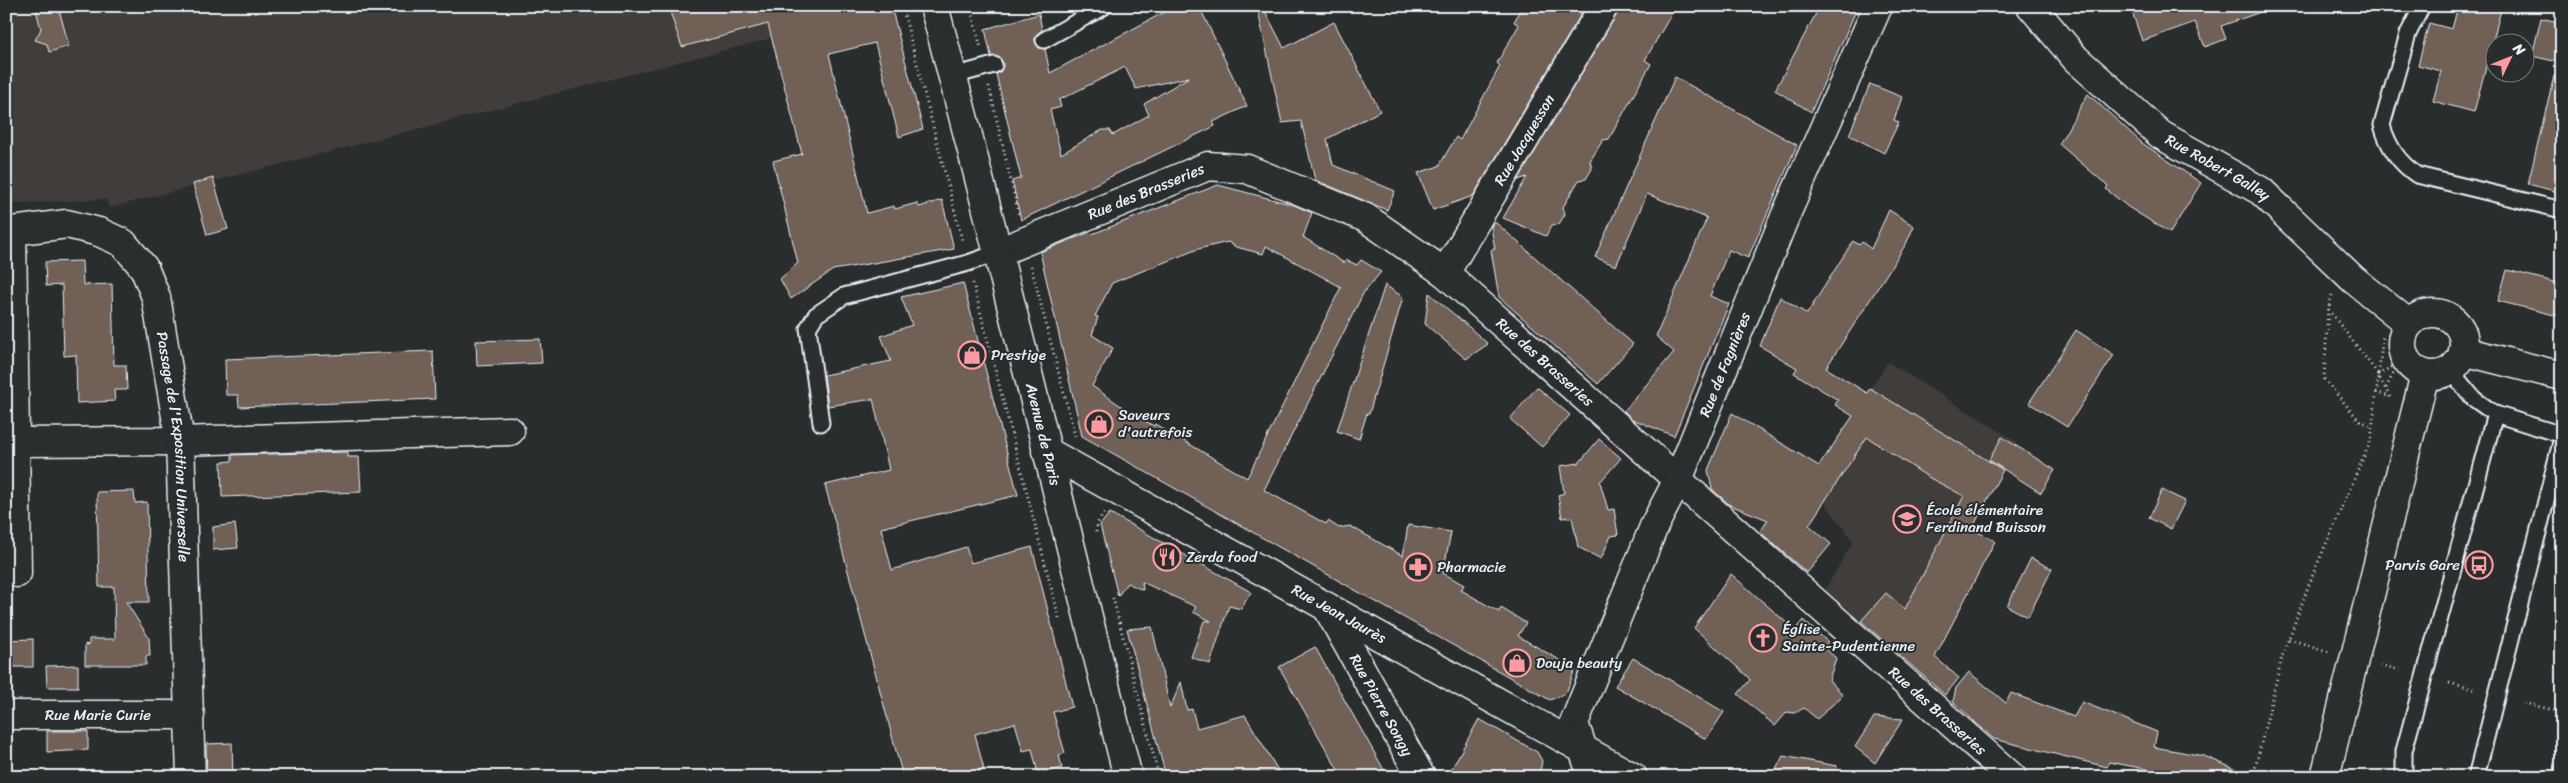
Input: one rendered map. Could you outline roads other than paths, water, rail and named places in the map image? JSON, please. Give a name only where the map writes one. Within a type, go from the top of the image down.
[{"type":"street","name":"Avenue de Paris","points":[[934,6],[999,252],[1046,451],[1128,777]]},
{"type":"street","name":"Rue Jacquesson","points":[[1445,273],[1604,6]]},
{"type":"street","name":"Rue de Fagnières","points":[[1583,749],[1574,723],[1654,524],[1678,480],[1784,219],[1878,6]]},
{"type":"street","name":"Rue Robert Galley","points":[[2031,6],[2076,59],[2161,135],[2261,191],[2353,279],[2396,327]]},
{"type":"street","name":"Rue des Brasseries","points":[[999,252],[1208,166],[1247,169],[1366,218],[1445,273],[2012,777]]},
{"type":"street","name":"Passage de l'Exposition Universelle","points":[[16,442],[12,231],[67,224],[99,232],[123,243],[144,268],[156,297],[180,441],[191,777]]},
{"type":"street","points":[[2325,777],[2446,365],[2463,336],[2457,324],[2446,316],[2433,312],[2420,315],[2396,327],[2402,338],[2403,353],[2411,366],[2446,365],[2562,376]]},
{"type":"street","points":[[18,573],[16,442],[180,441],[510,431]]},
{"type":"street","name":"Rue Jean Jaurès","points":[[1046,451],[1633,777]]},
{"type":"street","name":"Rue Pierre Songy","points":[[1327,607],[1420,777]]},
{"type":"street","name":"Rue Marie Curie","points":[[6,715],[190,715]]},
{"type":"street","points":[[1583,749],[1590,770],[1588,777]]},
{"type":"lane","points":[[1044,40],[1105,6]]},
{"type":"lane","points":[[2422,6],[2408,34],[2382,125],[2385,138],[2402,165],[2417,175],[2562,210]]},
{"type":"lane","points":[[953,76],[990,67]]},
{"type":"lane","points":[[821,423],[808,328],[816,315],[844,296],[968,263],[999,252]]},
{"type":"lane","points":[[2446,365],[2474,399],[2495,414],[2562,436],[2476,777]]},
{"type":"lane","points":[[2404,777],[2404,750],[2495,414]]},
{"type":"place","name":"Prestige","points":[[972,355]]},
{"type":"place","name":"Saveurs d'autrefois","points":[[1099,424]]},
{"type":"place","name":"École élémentaire Ferdinand Buisson","points":[[1907,519]]},
{"type":"place","name":"Zerda food","points":[[1167,557]]},
{"type":"place","name":"Parvis Gare","points":[[2479,565]]},
{"type":"place","name":"Pharmacie","points":[[1418,567]]},
{"type":"place","name":"Église Sainte-Pudentienne","points":[[1763,638]]},
{"type":"place","name":"Douja beauty","points":[[1517,663]]}]
